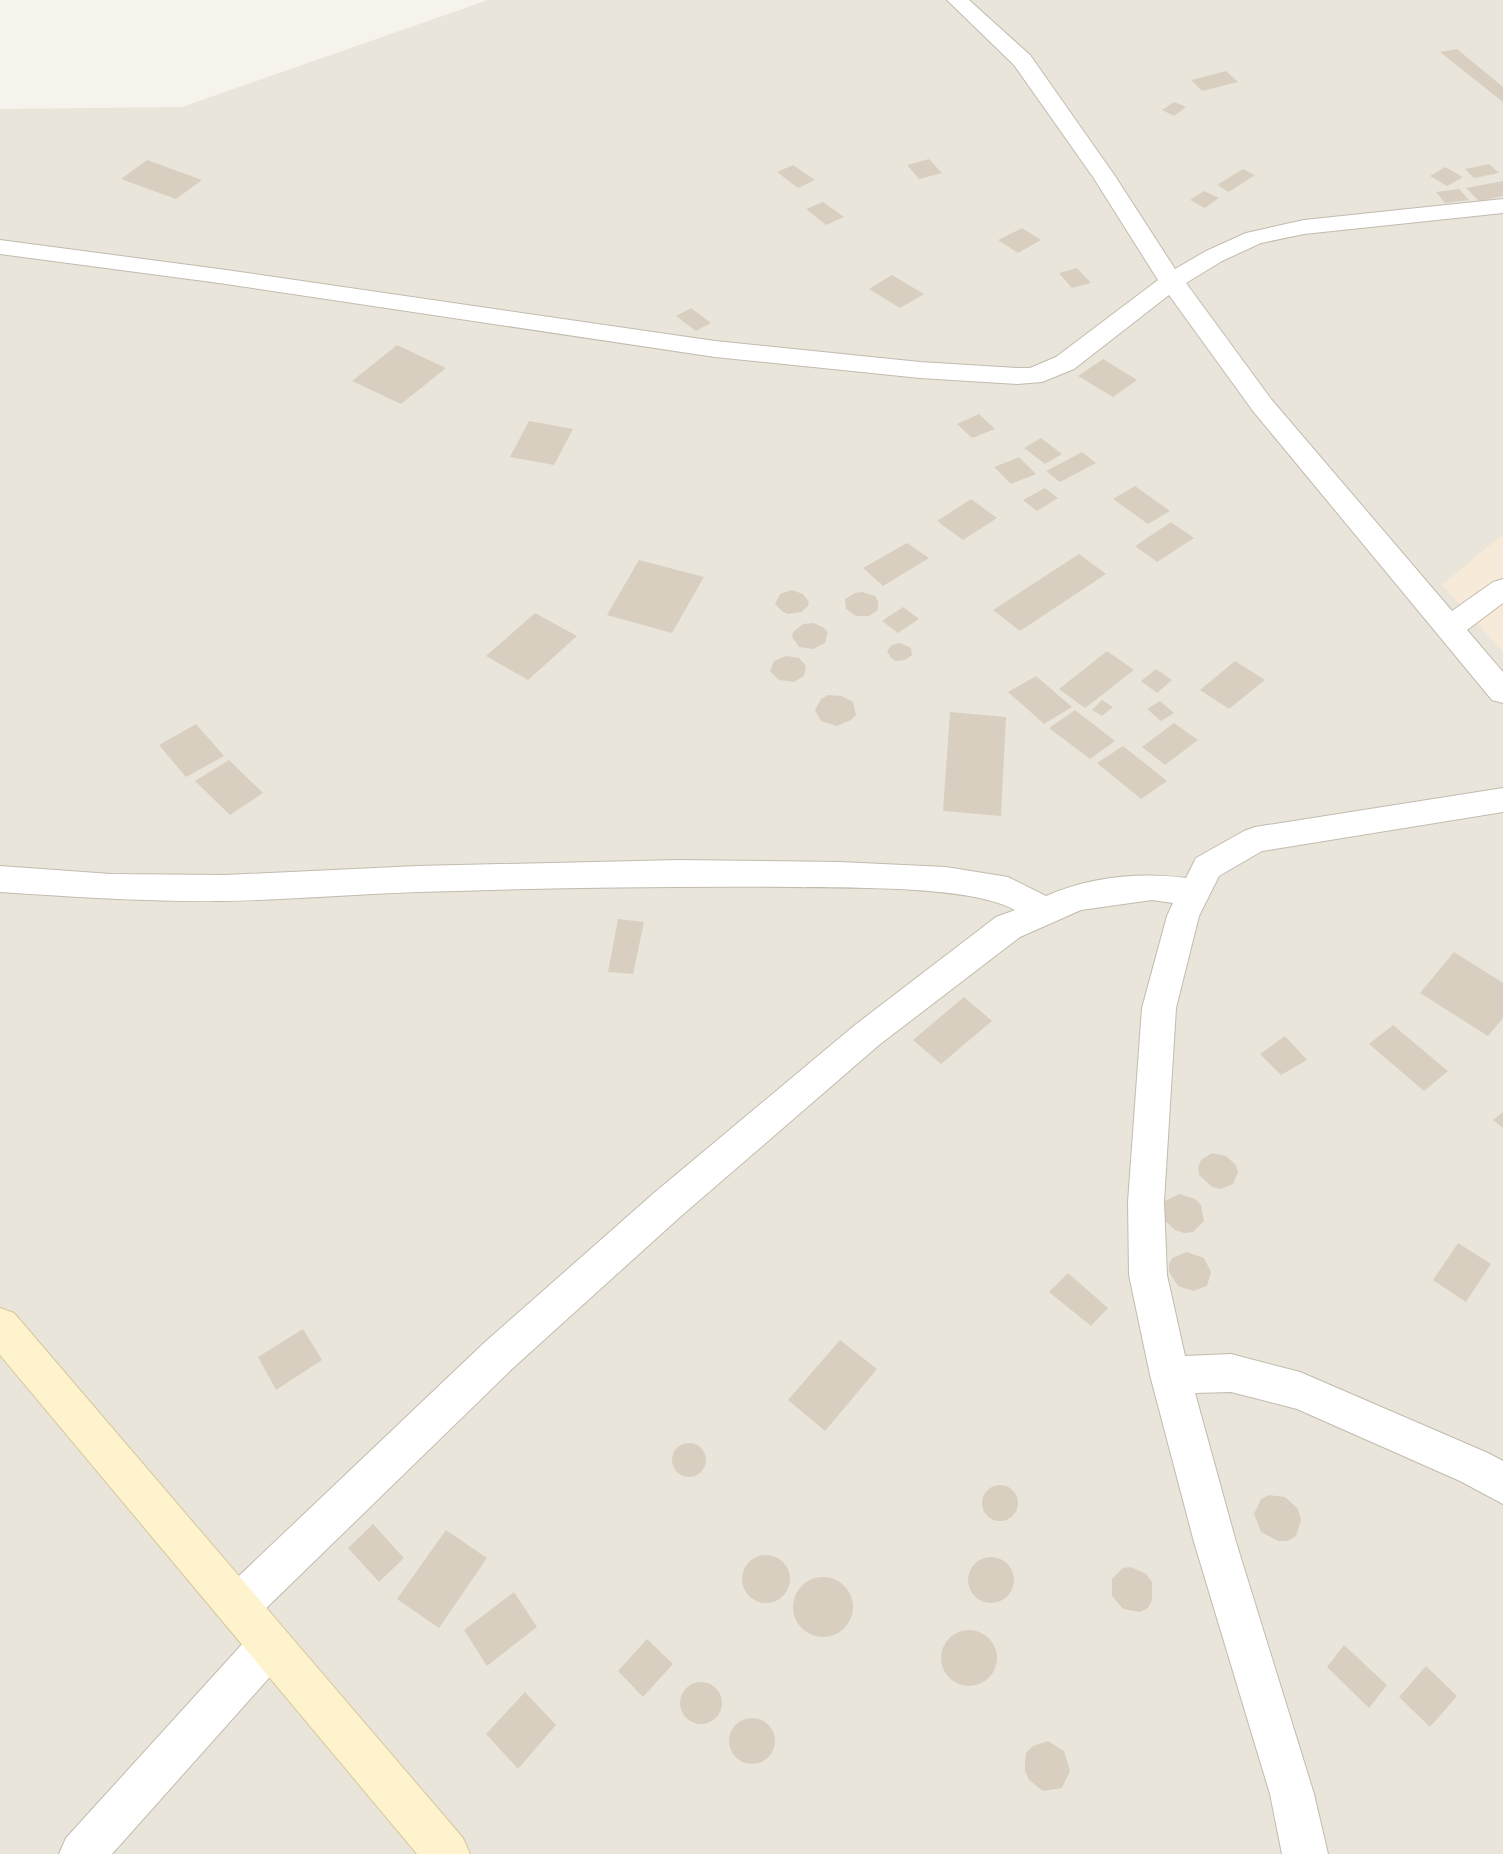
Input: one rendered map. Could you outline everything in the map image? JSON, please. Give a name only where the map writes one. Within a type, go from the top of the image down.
[{"type":"main road","points":[[0,1326],[447,1854]]},
{"type":"street","points":[[957,0],[1022,60],[1104,176],[1172,281],[1262,405],[1503,692]]},
{"type":"street","points":[[0,247],[219,276],[715,349],[920,370],[1033,376],[1065,363],[1172,281],[1214,256],[1254,238],[1304,227],[1503,206]]},
{"type":"street","points":[[1449,628],[1503,589]]},
{"type":"street","points":[[1305,1854],[1292,1794],[1215,1542],[1170,1375],[1148,1275],[1146,1202],[1159,1008],[1183,916],[1207,867],[1255,840],[1503,800]]},
{"type":"street","points":[[0,879],[111,887],[225,888],[417,879],[679,873],[840,875],[946,880],[1008,890],[1045,911]]},
{"type":"street","points":[[238,1606],[499,1355],[667,1204],[867,1035],[1008,927],[1077,897],[1152,887],[1195,892]]},
{"type":"street","points":[[1170,1375],[1231,1373],[1300,1391],[1474,1467],[1503,1484]]},
{"type":"street","points":[[82,1854],[270,1645]]},
{"type":"shaded area","points":[[488,0],[1503,0],[1503,1854],[0,1854],[0,109],[182,107]]},
{"type":"shaded area","points":[[1503,534],[1503,652],[1442,585]]},
{"type":"building","points":[[1457,49],[1503,87],[1503,102],[1440,52]]},
{"type":"building","points":[[1226,71],[1238,82],[1202,91],[1191,80]]},
{"type":"building","points":[[1174,102],[1186,107],[1174,116],[1162,110]]},
{"type":"building","points":[[929,159],[942,173],[919,179],[907,165]]},
{"type":"building","points":[[147,160],[202,180],[176,199],[121,179]]},
{"type":"building","points":[[1489,164],[1499,173],[1474,178],[1465,169]]},
{"type":"building","points":[[793,165],[815,180],[798,188],[777,172]]},
{"type":"building","points":[[1445,167],[1463,177],[1447,186],[1430,176]]},
{"type":"building","points":[[1243,169],[1255,175],[1229,192],[1217,185]]},
{"type":"building","points":[[1503,181],[1503,196],[1479,201],[1466,188]]},
{"type":"building","points":[[1459,189],[1469,200],[1445,203],[1436,192]]},
{"type":"building","points":[[1204,191],[1219,198],[1205,208],[1190,200]]},
{"type":"building","points":[[823,202],[844,217],[826,225],[806,209]]},
{"type":"building","points":[[1022,228],[1041,240],[1018,253],[998,240]]},
{"type":"building","points":[[1077,268],[1091,283],[1072,288],[1059,273]]},
{"type":"building","points":[[892,275],[924,294],[900,308],[869,289]]},
{"type":"building","points":[[691,308],[711,323],[696,331],[676,316]]},
{"type":"building","points":[[397,345],[446,368],[401,404],[352,381]]},
{"type":"building","points":[[1103,359],[1137,380],[1113,397],[1078,376]]},
{"type":"building","points":[[979,414],[995,429],[972,438],[957,424]]},
{"type":"building","points":[[529,421],[573,429],[554,465],[510,457]]},
{"type":"building","points":[[1041,438],[1062,454],[1045,464],[1024,448]]},
{"type":"building","points":[[1082,452],[1096,463],[1060,482],[1046,471]]},
{"type":"building","points":[[1019,457],[1036,474],[1011,484],[994,467]]},
{"type":"building","points":[[1135,486],[1170,511],[1148,524],[1113,499]]},
{"type":"building","points":[[1045,488],[1058,498],[1037,511],[1023,500]]},
{"type":"building","points":[[971,499],[997,518],[963,540],[937,521]]},
{"type":"building","points":[[1171,522],[1194,538],[1157,562],[1135,546]]},
{"type":"building","points":[[907,543],[929,558],[883,586],[863,568]]},
{"type":"building","points":[[1079,554],[1106,574],[1020,631],[993,610]]},
{"type":"building","points":[[639,560],[704,577],[672,633],[607,615]]},
{"type":"building","points":[[792,590],[803,594],[809,602],[801,612],[788,614],[775,604],[780,594]]},
{"type":"building","points":[[862,592],[875,596],[878,601],[878,610],[869,616],[856,616],[846,609],[845,599]]},
{"type":"building","points":[[903,607],[919,619],[898,633],[882,621]]},
{"type":"building","points":[[535,613],[577,636],[528,680],[486,656]]},
{"type":"building","points":[[814,623],[828,632],[825,643],[813,649],[799,647],[792,637],[793,632],[803,624]]},
{"type":"building","points":[[900,643],[911,648],[912,655],[905,660],[896,661],[887,651],[892,645]]},
{"type":"building","points":[[1107,651],[1134,670],[1085,708],[1059,689]]},
{"type":"building","points":[[786,656],[799,658],[806,666],[804,676],[794,682],[779,680],[770,671],[774,661]]},
{"type":"building","points":[[1235,661],[1265,680],[1229,709],[1200,690]]},
{"type":"building","points":[[1156,669],[1172,680],[1157,693],[1141,681]]},
{"type":"building","points":[[1036,676],[1072,707],[1044,724],[1008,692]]},
{"type":"building","points":[[828,695],[842,696],[853,702],[856,715],[851,720],[837,726],[821,721],[815,710],[821,699]]},
{"type":"building","points":[[1102,700],[1113,707],[1102,716],[1092,710]]},
{"type":"building","points":[[1160,701],[1174,713],[1161,721],[1147,709]]},
{"type":"building","points":[[1075,710],[1115,741],[1090,759],[1049,728]]},
{"type":"building","points":[[950,712],[1006,717],[1001,816],[943,811]]},
{"type":"building","points":[[1174,723],[1198,740],[1165,765],[1142,747]]},
{"type":"building","points":[[196,724],[224,756],[186,777],[159,745]]},
{"type":"building","points":[[1123,746],[1167,781],[1141,799],[1097,763]]},
{"type":"building","points":[[229,760],[263,793],[230,815],[195,781]]},
{"type":"building","points":[[618,919],[644,922],[633,974],[608,972]]},
{"type":"building","points":[[1454,952],[1503,983],[1503,1018],[1488,1036],[1420,993]]},
{"type":"building","points":[[964,997],[992,1021],[941,1064],[913,1040]]},
{"type":"building","points":[[1393,1025],[1448,1071],[1424,1091],[1369,1044]]},
{"type":"building","points":[[1285,1036],[1307,1060],[1281,1075],[1260,1054]]},
{"type":"building","points":[[1503,1112],[1503,1128],[1493,1120]]},
{"type":"building","points":[[1212,1153],[1226,1156],[1236,1165],[1238,1172],[1233,1184],[1221,1189],[1212,1187],[1199,1175],[1198,1168],[1201,1160]]},
{"type":"building","points":[[1179,1194],[1195,1199],[1201,1205],[1204,1221],[1193,1232],[1184,1233],[1175,1230],[1164,1220],[1165,1201]]},
{"type":"building","points":[[1458,1243],[1491,1264],[1466,1302],[1433,1280]]},
{"type":"building","points":[[1187,1252],[1204,1258],[1211,1272],[1207,1286],[1193,1291],[1178,1286],[1169,1272],[1172,1258]]},
{"type":"building","points":[[1068,1273],[1108,1308],[1091,1326],[1049,1292]]},
{"type":"building","points":[[303,1329],[322,1360],[276,1390],[258,1357]]},
{"type":"building","points":[[840,1340],[877,1369],[825,1431],[788,1400]]},
{"type":"building","points":[[689,1443],[701,1448],[706,1460],[701,1472],[689,1477],[677,1472],[672,1460],[677,1448]]},
{"type":"building","points":[[1000,1485],[1013,1490],[1018,1503],[1013,1516],[1000,1521],[987,1516],[982,1503],[987,1490]]},
{"type":"building","points":[[1269,1495],[1285,1497],[1298,1509],[1301,1520],[1296,1536],[1288,1541],[1278,1541],[1261,1532],[1254,1514],[1261,1499]]},
{"type":"building","points":[[373,1524],[404,1558],[379,1582],[348,1548]]},
{"type":"building","points":[[446,1530],[487,1558],[439,1628],[397,1599]]},
{"type":"building","points":[[761,1555],[771,1555],[786,1565],[790,1579],[789,1588],[780,1599],[771,1603],[761,1603],[746,1593],[742,1584],[742,1574],[752,1559]]},
{"type":"building","points":[[996,1557],[1008,1563],[1013,1571],[1013,1589],[1008,1597],[1000,1602],[986,1603],[978,1600],[971,1593],[968,1575],[971,1567],[978,1560]]},
{"type":"building","points":[[1131,1567],[1146,1574],[1152,1582],[1152,1600],[1148,1608],[1140,1612],[1123,1609],[1112,1596],[1112,1579],[1123,1568]]},
{"type":"building","points":[[823,1577],[840,1582],[848,1590],[853,1607],[848,1624],[840,1632],[823,1637],[806,1632],[798,1624],[793,1607],[798,1590],[806,1582]]},
{"type":"building","points":[[514,1592],[537,1627],[487,1666],[464,1630]]},
{"type":"building","points":[[964,1630],[974,1630],[989,1638],[995,1647],[997,1658],[995,1669],[989,1678],[974,1686],[964,1686],[953,1681],[946,1674],[941,1663],[941,1653],[946,1642],[953,1635]]},
{"type":"building","points":[[647,1639],[673,1664],[643,1697],[618,1671]]},
{"type":"building","points":[[1344,1645],[1387,1685],[1369,1708],[1327,1667]]},
{"type":"building","points":[[1426,1666],[1457,1696],[1430,1727],[1399,1697]]},
{"type":"building","points":[[701,1682],[716,1688],[722,1703],[716,1718],[701,1724],[686,1718],[680,1703],[686,1688]]},
{"type":"building","points":[[525,1692],[556,1725],[518,1769],[486,1734]]},
{"type":"building","points":[[752,1718],[768,1725],[775,1741],[768,1757],[752,1764],[736,1757],[729,1741],[736,1725]]},
{"type":"building","points":[[1048,1741],[1064,1751],[1070,1771],[1062,1788],[1043,1791],[1029,1780],[1025,1771],[1025,1762],[1026,1753],[1033,1746]]}]
